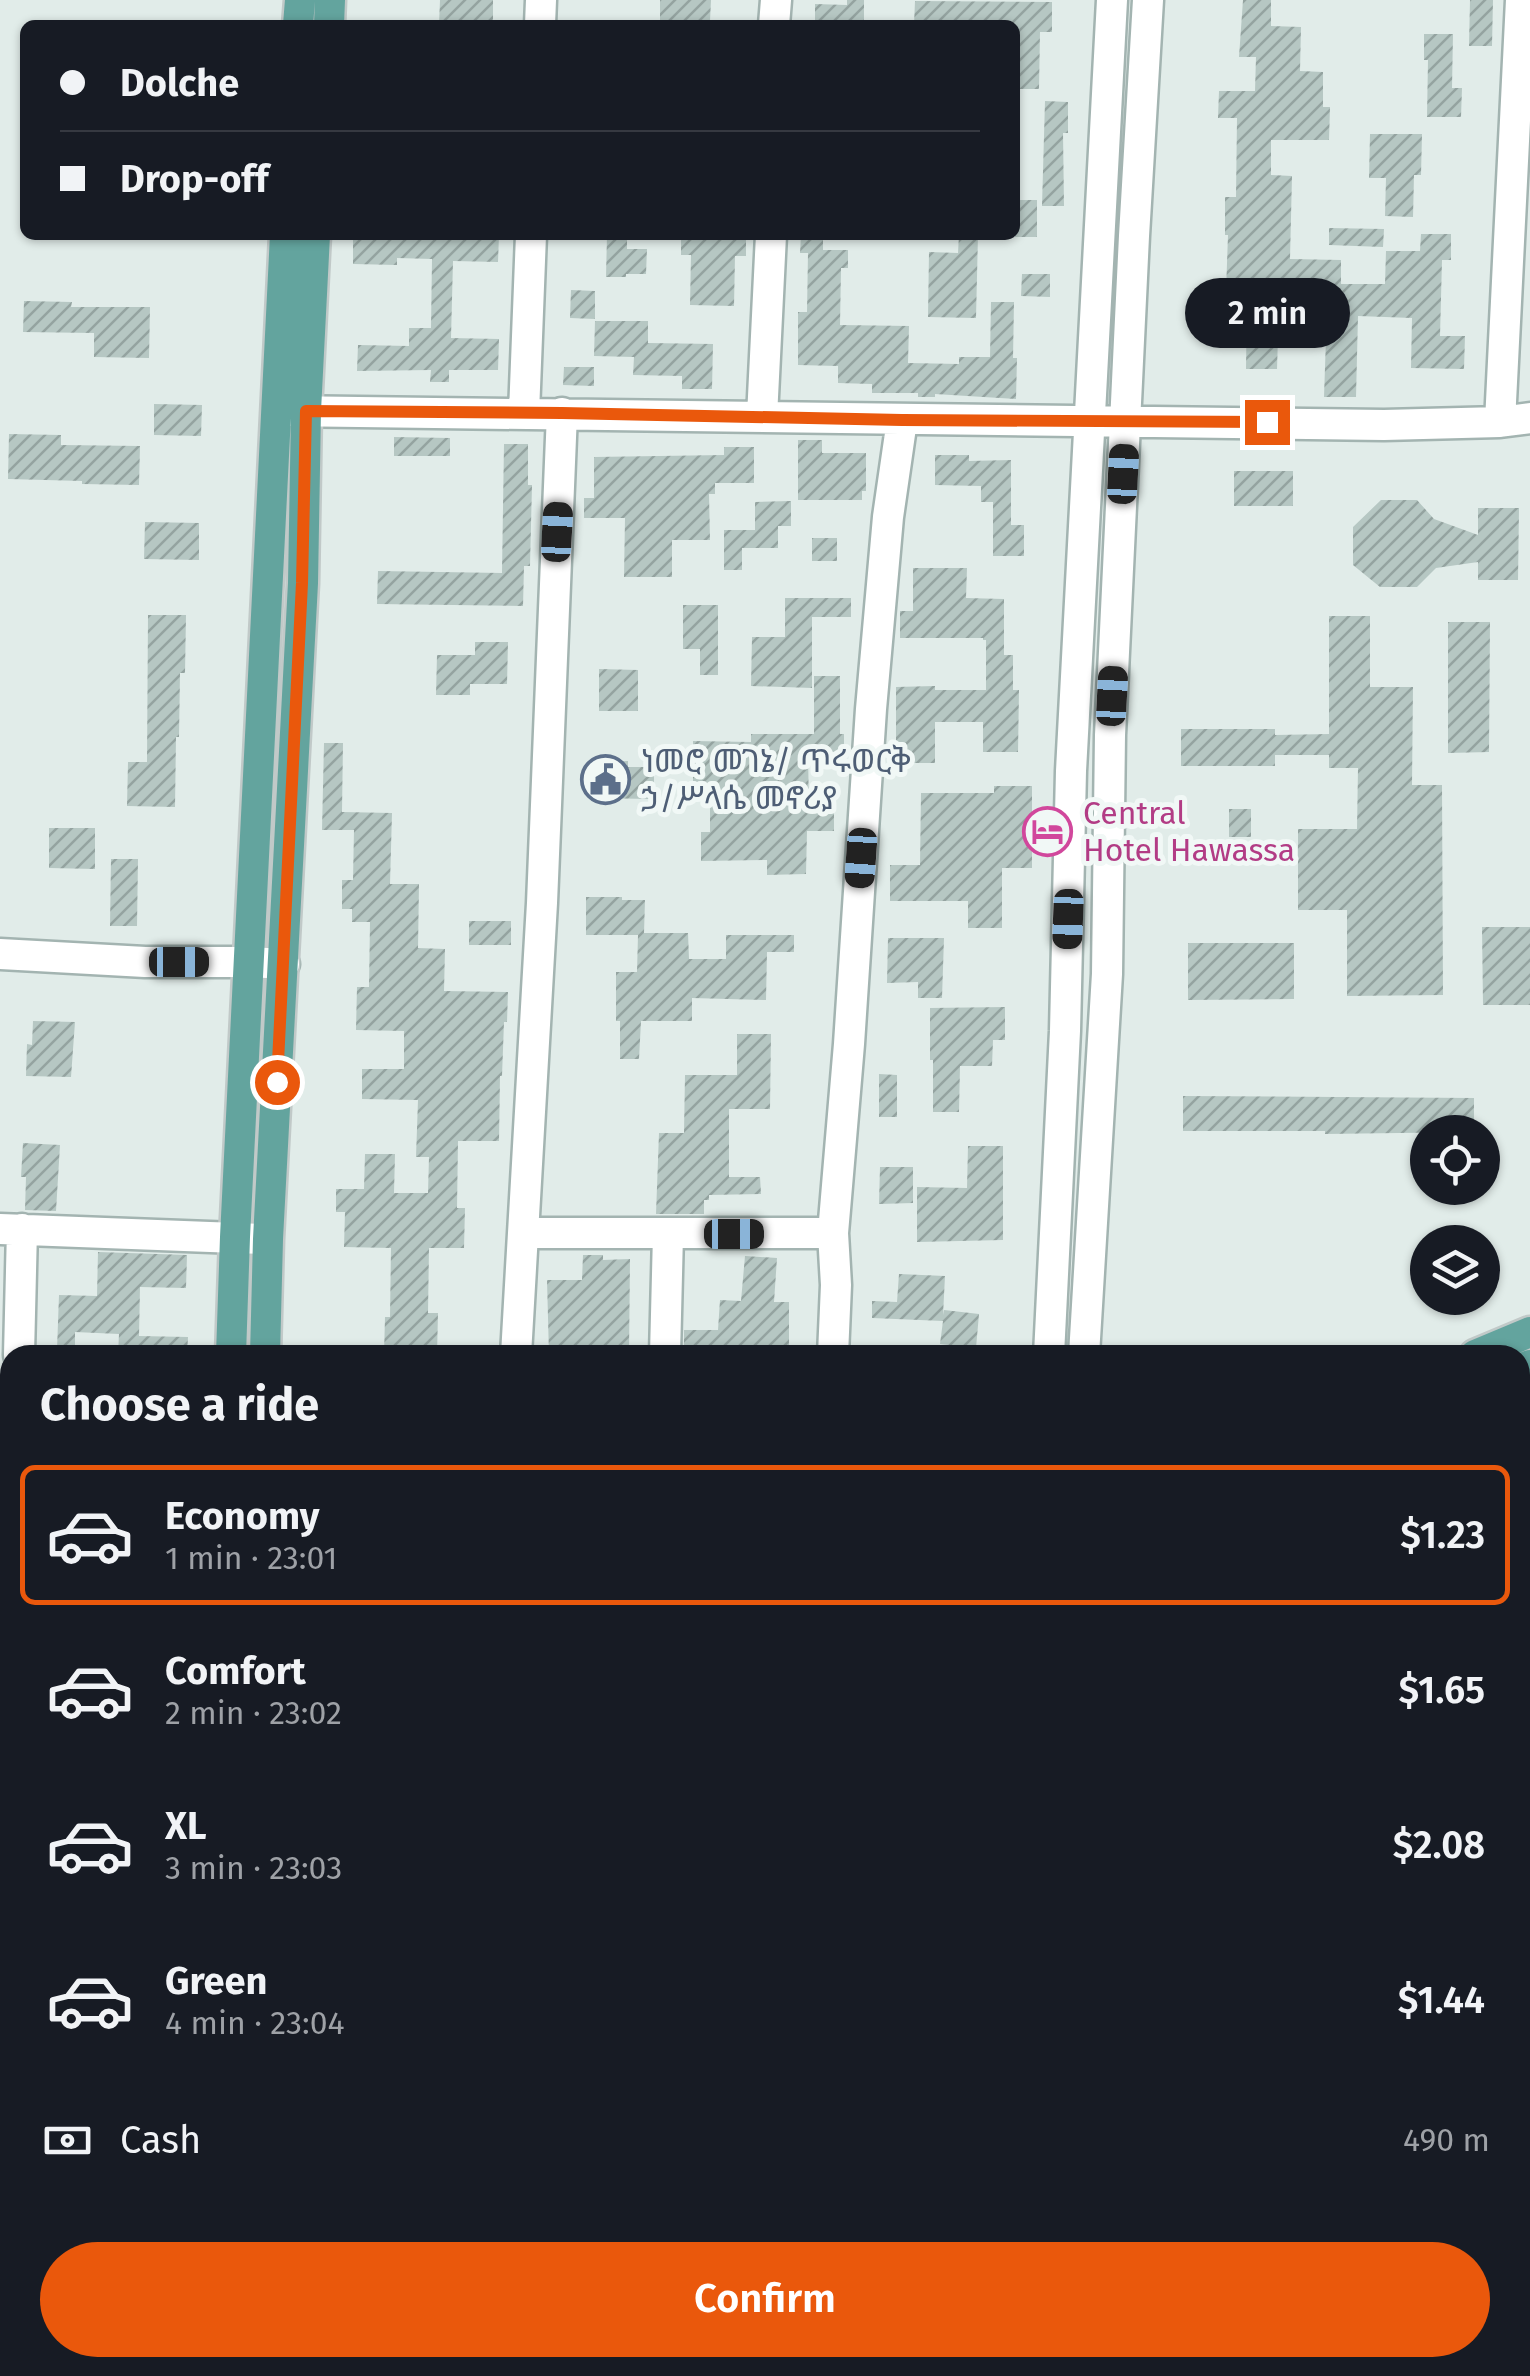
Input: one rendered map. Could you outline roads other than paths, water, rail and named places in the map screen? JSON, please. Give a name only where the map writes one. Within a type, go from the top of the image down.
[{"type":"main road","points":[[231,1345],[286,240]]},
{"type":"main road","points":[[265,1345],[315,240]]},
{"type":"main road","points":[[1499,1345],[1530,1332]]},
{"type":"street","points":[[1049,1345],[1065,1030],[1071,771],[1112,0]]},
{"type":"street","points":[[1085,1345],[1107,974],[1110,735],[1148,0]]},
{"type":"street","points":[[276,411],[1384,424],[1515,420],[1521,0]]},
{"type":"street","points":[[524,412],[531,240]]},
{"type":"street","points":[[762,417],[771,240]]},
{"type":"street","points":[[517,1345],[542,903],[562,413]]},
{"type":"street","points":[[833,1345],[833,1233],[871,708],[888,518],[902,420]]},
{"type":"street","points":[[0,954],[284,964]]},
{"type":"street","points":[[17,1345],[11,1229],[268,1240]]},
{"type":"street","points":[[524,1232],[833,1233]]},
{"type":"street","points":[[665,1345],[668,1234]]},
{"type":"place","name":"ነመሮ መገኔ/ ጥሩወርቅ ኃ/ሥላሴ መኖሪያ","points":[[606,779]]},
{"type":"place","name":"Central Hotel Hawassa","points":[[1048,831]]}]
